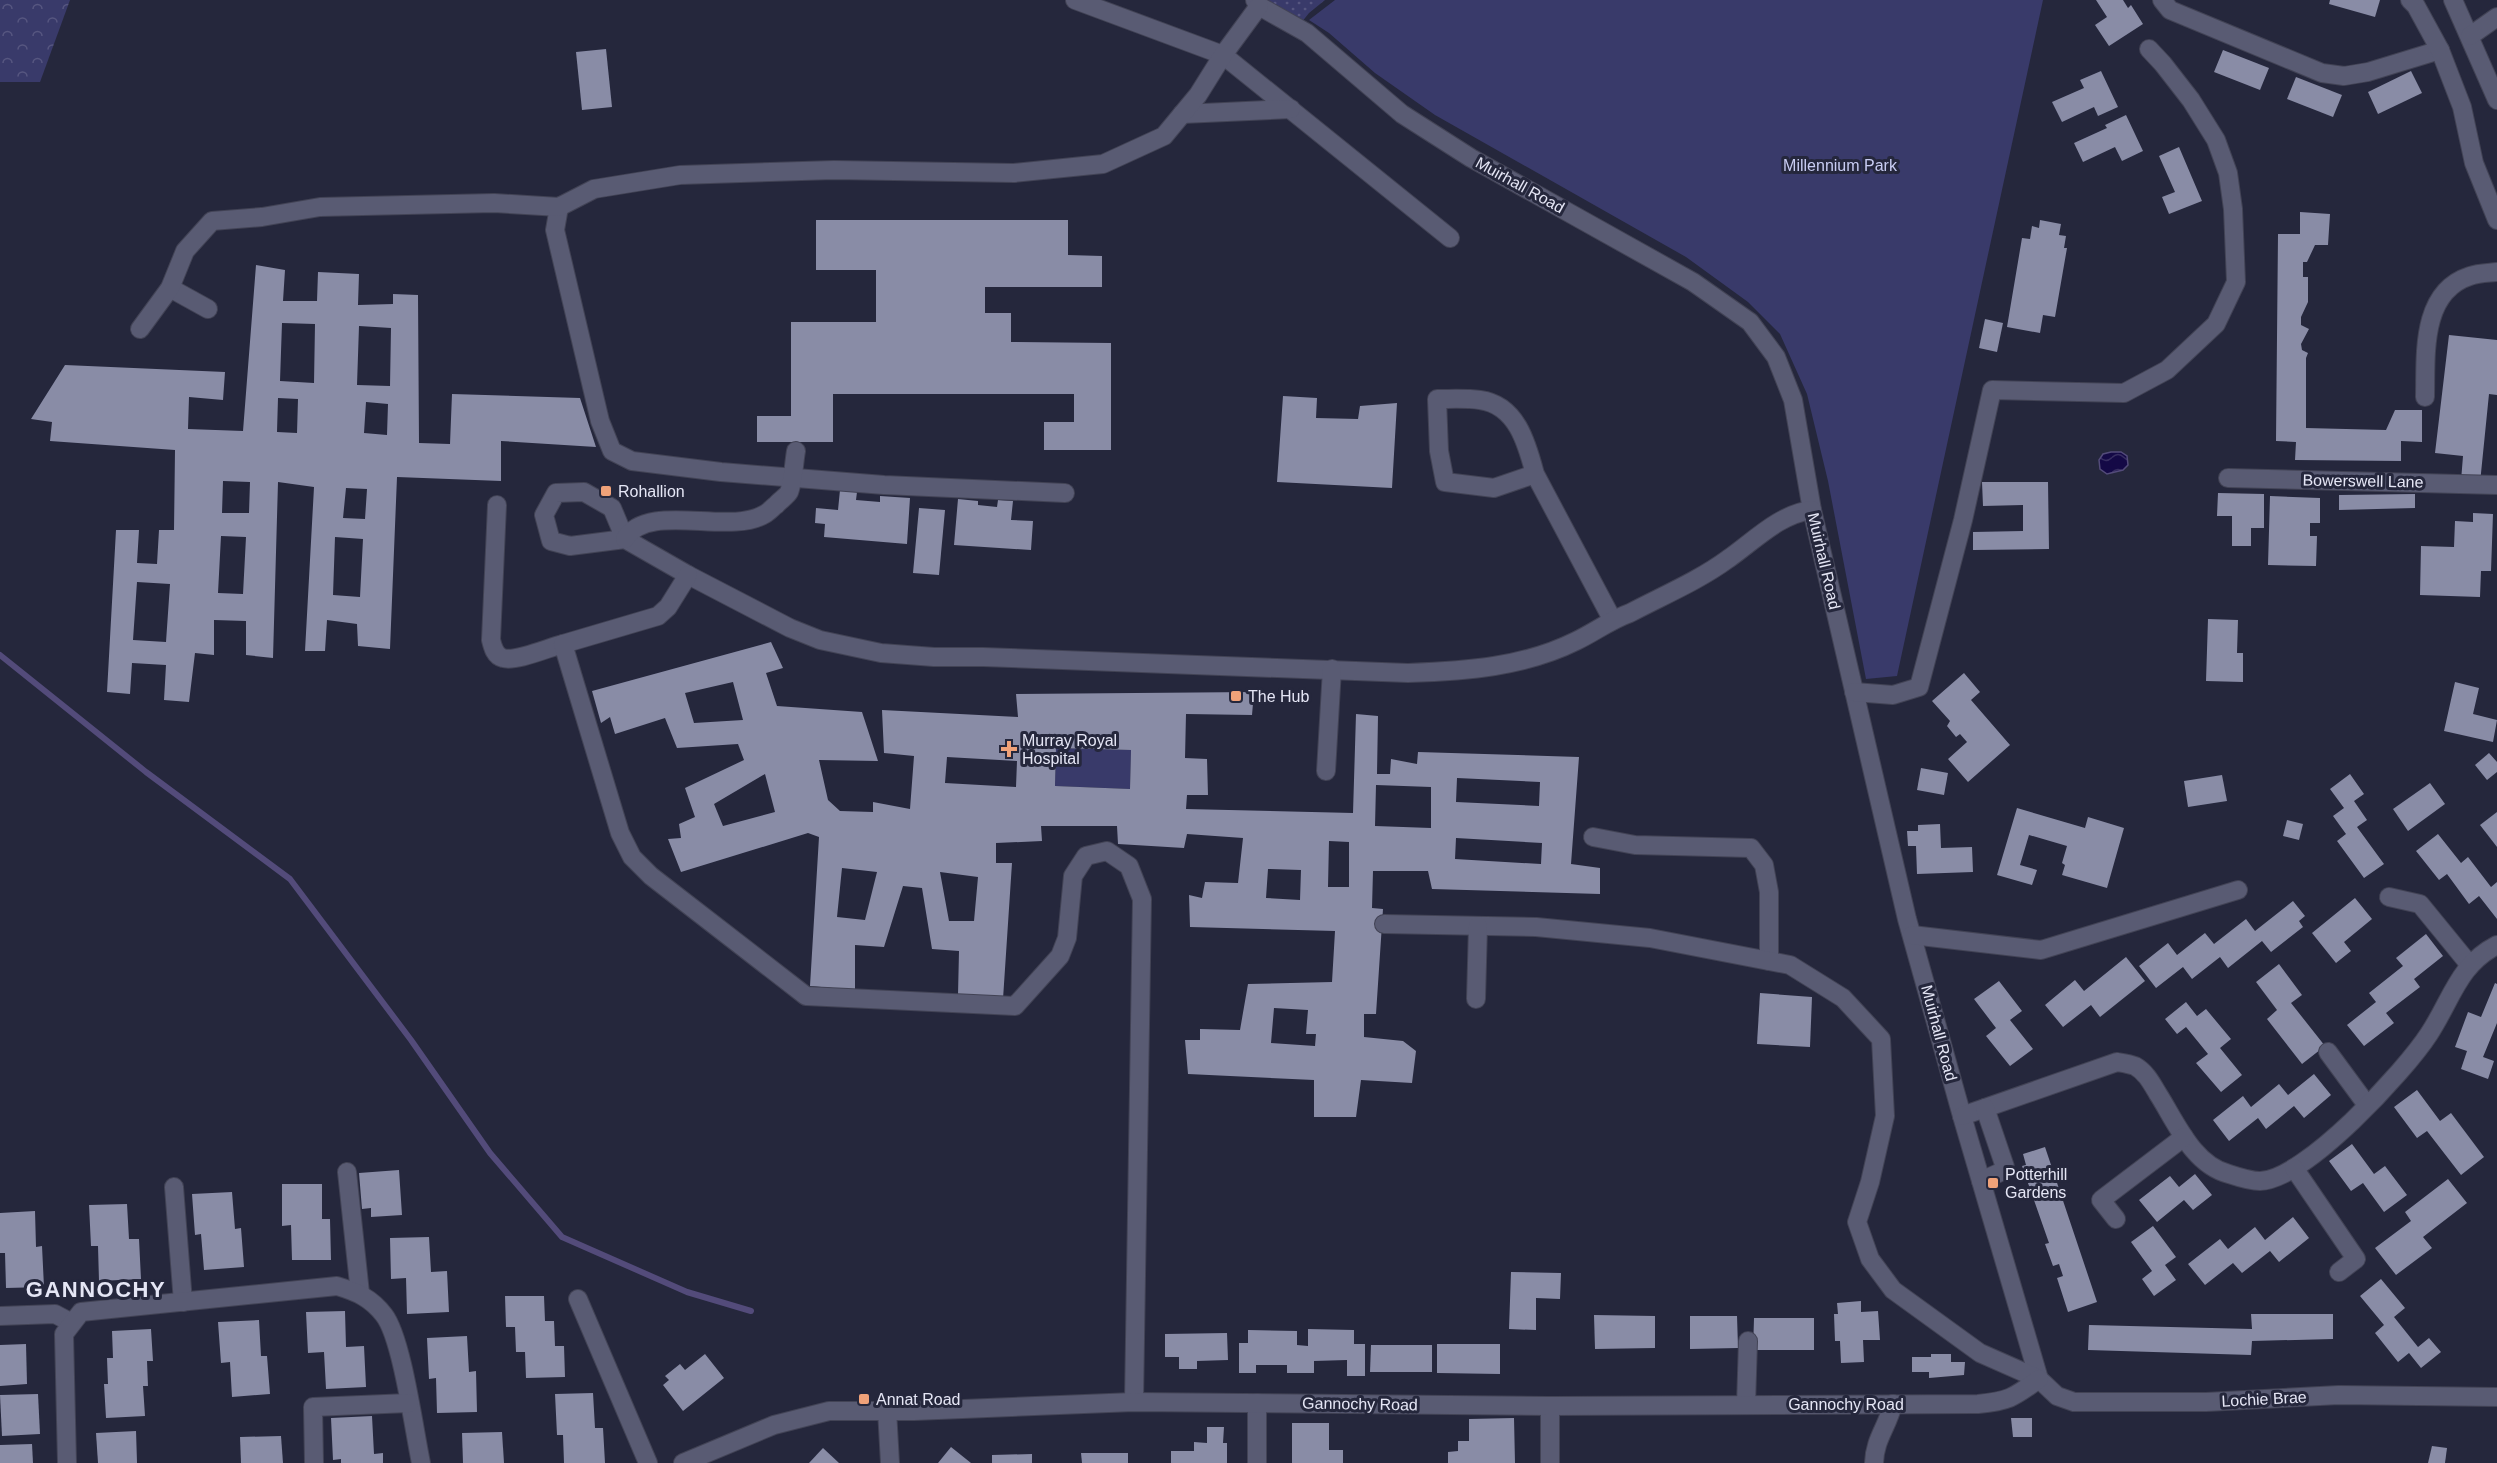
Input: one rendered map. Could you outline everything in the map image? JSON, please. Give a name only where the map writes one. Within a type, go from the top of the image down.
[{"type":"street","points":[[1075,0],[1223,55],[1450,238]]},
{"type":"street","points":[[2162,0],[2170,10],[2322,73],[2344,76],[2368,72],[2440,50]]},
{"type":"street","points":[[2410,0],[2416,6],[2440,50],[2462,106],[2474,163],[2497,220]]},
{"type":"street","points":[[2453,0],[2497,100]]},
{"type":"street","points":[[140,329],[170,288],[185,250],[212,221],[262,218],[330,206],[494,203],[559,207],[594,189],[680,175],[834,170],[1014,173],[1103,164],[1164,136],[1198,94],[1257,3]]},
{"type":"street","name":"Muirhall Road","points":[[1257,3],[1307,33],[1402,114],[1471,158],[1693,282],[1750,322],[1776,357],[1793,400],[1812,510],[1912,935],[1962,1116],[2040,1379]]},
{"type":"street","points":[[2470,36],[2497,17]]},
{"type":"street","points":[[1854,692],[1893,695],[1919,687],[1963,520],[1992,390],[2124,393],[2167,370],[2216,324],[2236,282],[2233,209],[2228,174],[2216,140],[2191,100],[2149,49]]},
{"type":"street","points":[[1182,114],[1291,109]]},
{"type":"street","points":[[559,207],[555,230],[600,421],[612,451],[632,461],[791,477],[884,485],[1065,493]]},
{"type":"street","points":[[2425,397],[2427,330],[2432,314],[2451,286],[2469,276],[2497,272]]},
{"type":"street","points":[[170,288],[208,309]]},
{"type":"street","points":[[1535,474],[1494,489],[1445,482],[1438,451],[1437,399],[1481,400],[1502,406],[1526,438],[1535,474],[1612,619]]},
{"type":"street","points":[[796,451],[789,492],[765,514],[739,522],[712,523],[686,519],[657,521],[629,531],[625,538],[688,575],[790,628],[820,640],[881,653],[1180,666],[1408,673],[1466,671],[1504,665],[1575,641],[1612,619],[1630,613],[1728,560],[1752,538],[1773,526],[1801,511],[1812,510]]},
{"type":"street","name":"Bowerswell Lane","points":[[2228,478],[2497,485]]},
{"type":"street","points":[[497,505],[491,640],[493,651],[502,658],[512,658],[658,616],[668,607],[688,575]]},
{"type":"street","points":[[563,644],[620,833],[632,857],[651,876],[806,996],[1015,1006],[1060,956],[1067,938],[1073,876],[1086,856],[1107,851],[1129,866],[1142,899],[1134,1402]]},
{"type":"street","points":[[1326,771],[1332,669]]},
{"type":"street","points":[[1593,837],[1635,845],[1752,848],[1764,865],[1769,892],[1769,961]]},
{"type":"street","points":[[1912,935],[2041,950],[2238,890]]},
{"type":"street","points":[[2389,897],[2420,904],[2469,964]]},
{"type":"street","name":"Lochie Brae","points":[[1384,924],[1536,927],[1650,938],[1790,965],[1844,998],[1881,1039],[1885,1116],[1870,1182],[1857,1222],[1870,1259],[1893,1290],[1972,1347],[2040,1379],[2065,1400],[2093,1403],[2206,1402],[2339,1395],[2497,1397]]},
{"type":"street","points":[[1476,999],[1478,926]]},
{"type":"street","points":[[1962,1116],[2117,1062],[2134,1066],[2147,1076],[2184,1137],[2201,1158],[2226,1174],[2260,1181],[2294,1168],[2328,1145],[2411,1058],[2430,1033],[2469,964],[2497,945]]},
{"type":"street","points":[[2328,1052],[2367,1105]]},
{"type":"street","points":[[1981,1181],[2003,1171],[2005,1167],[1985,1108]]},
{"type":"street","points":[[2116,1220],[2101,1200],[2184,1137]]},
{"type":"street","points":[[2294,1168],[2356,1258],[2339,1272]]},
{"type":"street","points":[[347,1172],[360,1293]]},
{"type":"street","points":[[174,1187],[183,1302]]},
{"type":"street","points":[[67,1463],[64,1334],[81,1312],[337,1287],[360,1293],[385,1316],[397,1344],[421,1463]]},
{"type":"street","points":[[578,1299],[648,1463]]},
{"type":"street","points":[[0,1316],[55,1314],[72,1323]]},
{"type":"street","points":[[1746,1405],[1748,1341]]},
{"type":"street","name":"Gannochy Road","points":[[683,1463],[783,1422],[829,1411],[1134,1402],[1550,1406],[2001,1402],[2015,1397],[2040,1379]]},
{"type":"street","points":[[314,1463],[313,1407],[409,1403]]},
{"type":"street","points":[[1257,1403],[1257,1463]]},
{"type":"street","points":[[1874,1463],[1875,1446],[1889,1421],[1893,1404]]},
{"type":"street","points":[[1550,1406],[1550,1463]]},
{"type":"street","points":[[887,1410],[890,1463]]},
{"type":"green space","points":[[0,0],[70,0],[40,82],[0,82]]},
{"type":"green space","points":[[1256,0],[1325,0],[1309,13],[1297,28]]},
{"type":"green space","name":"Millennium Park","points":[[1335,0],[2043,0],[1897,676],[1866,679],[1828,481],[1807,394],[1780,334],[1748,302],[1686,257],[1435,115],[1375,73],[1329,33],[1309,20]]},
{"type":"green space","points":[[1056,748],[1131,750],[1130,789],[1055,786]]},
{"type":"water","points":[[2121,452],[2127,456],[2128,465],[2123,470],[2107,474],[2100,469],[2099,460],[2103,454]]},
{"type":"building","points":[[2096,0],[2123,0],[2128,8],[2131,5],[2143,24],[2109,46],[2095,25],[2107,17]]},
{"type":"building","points":[[2330,0],[2380,0],[2375,17],[2329,4]]},
{"type":"building","points":[[606,49],[612,107],[582,110],[576,52]]},
{"type":"building","points":[[2223,50],[2269,68],[2260,90],[2214,72]]},
{"type":"building","points":[[2101,71],[2118,107],[2098,116],[2094,107],[2062,122],[2052,102],[2084,88],[2080,80]]},
{"type":"building","points":[[2411,71],[2422,93],[2378,114],[2368,92]]},
{"type":"building","points":[[2296,77],[2342,95],[2333,117],[2287,99]]},
{"type":"building","points":[[2126,115],[2143,151],[2122,161],[2115,147],[2083,162],[2074,143],[2107,128],[2105,125]]},
{"type":"building","points":[[2179,147],[2202,201],[2169,214],[2162,197],[2175,192],[2159,156]]},
{"type":"building","points":[[2300,212],[2330,214],[2328,245],[2315,245],[2307,262],[2303,262],[2303,277],[2308,277],[2308,302],[2301,317],[2301,325],[2309,329],[2301,344],[2302,350],[2308,353],[2306,358],[2306,428],[2386,430],[2395,410],[2422,410],[2422,442],[2401,441],[2401,461],[2295,460],[2296,442],[2276,441],[2278,234],[2300,234]]},
{"type":"building","points":[[816,220],[1068,220],[1068,255],[1102,256],[1102,287],[985,287],[985,313],[1011,313],[1011,342],[1111,343],[1111,450],[1044,450],[1044,422],[1074,422],[1074,394],[833,394],[833,442],[757,442],[757,416],[791,416],[791,322],[876,322],[876,270],[816,270]]},
{"type":"building","points":[[2040,220],[2061,224],[2059,235],[2066,236],[2064,248],[2067,248],[2055,317],[2043,315],[2040,333],[2007,327],[2022,238],[2030,239],[2032,226],[2039,228]]},
{"type":"building","points":[[256,265],[285,270],[283,301],[317,301],[318,272],[359,274],[358,305],[393,304],[393,294],[418,295],[419,443],[450,444],[452,394],[580,398],[596,447],[501,441],[501,481],[397,477],[390,649],[358,646],[357,624],[327,620],[325,651],[305,651],[314,487],[278,482],[273,658],[246,655],[246,621],[214,620],[214,655],[195,653],[189,702],[164,700],[166,665],[132,663],[130,694],[107,692],[116,530],[139,530],[137,563],[157,564],[159,530],[174,530],[175,450],[50,441],[52,422],[31,419],[65,365],[225,372],[223,400],[189,397],[188,429],[243,431]],"holes":[[[282,323],[315,324],[314,383],[280,381]],[[359,326],[391,328],[390,386],[357,385]],[[278,398],[298,399],[297,433],[277,432]],[[366,402],[388,404],[387,435],[364,433]],[[223,481],[250,482],[249,513],[222,513]],[[346,488],[367,489],[365,519],[343,518]],[[221,536],[246,537],[243,594],[218,593]],[[335,537],[363,539],[360,597],[333,595]],[[137,582],[170,584],[166,642],[133,640]]]},
{"type":"building","points":[[1985,319],[2003,323],[1997,352],[1979,348]]},
{"type":"building","points":[[2449,335],[2497,340],[2497,395],[2489,394],[2480,483],[2461,481],[2463,456],[2435,453]]},
{"type":"building","points":[[1283,396],[1317,398],[1316,418],[1358,419],[1360,406],[1397,403],[1392,488],[1277,482]]},
{"type":"building","points":[[1982,482],[2048,482],[2049,549],[1973,550],[1973,532],[2023,531],[2023,505],[1983,506]]},
{"type":"building","points":[[840,490],[857,492],[856,500],[880,502],[880,496],[910,498],[907,544],[824,537],[825,524],[815,523],[816,508],[838,510]]},
{"type":"building","points":[[2218,493],[2264,494],[2264,528],[2251,528],[2251,546],[2232,546],[2232,516],[2217,516]]},
{"type":"building","points":[[2415,494],[2415,508],[2339,510],[2339,495]]},
{"type":"building","points":[[2270,496],[2320,498],[2320,523],[2310,523],[2310,536],[2317,536],[2316,566],[2268,565]]},
{"type":"building","points":[[958,499],[978,501],[978,505],[997,507],[998,500],[1013,501],[1011,520],[1033,521],[1031,550],[954,545]]},
{"type":"building","points":[[919,508],[945,510],[939,575],[913,573]]},
{"type":"building","points":[[2473,513],[2493,514],[2491,571],[2481,571],[2480,597],[2420,595],[2421,546],[2454,547],[2455,521],[2473,522]]},
{"type":"building","points":[[2208,619],[2238,620],[2237,653],[2243,653],[2243,682],[2206,681]]},
{"type":"building","name":"Murray Royal Hospital","points":[[771,642],[783,668],[766,673],[777,706],[862,712],[878,761],[819,760],[828,800],[840,811],[873,812],[873,802],[910,809],[914,756],[884,753],[882,710],[1018,717],[1016,694],[1254,692],[1252,715],[1186,714],[1185,758],[1207,759],[1208,795],[1187,795],[1186,809],[1353,813],[1356,714],[1378,716],[1377,774],[1390,774],[1391,759],[1417,764],[1418,752],[1579,757],[1571,864],[1600,868],[1600,894],[1432,889],[1428,871],[1373,871],[1372,908],[1383,909],[1376,1014],[1364,1014],[1364,1037],[1403,1041],[1416,1051],[1412,1083],[1361,1080],[1356,1117],[1314,1117],[1314,1080],[1188,1074],[1185,1040],[1200,1040],[1200,1029],[1240,1030],[1248,984],[1332,982],[1335,931],[1190,927],[1189,895],[1202,898],[1205,882],[1238,883],[1243,838],[1187,834],[1184,848],[1118,844],[1117,826],[1041,826],[1042,841],[996,843],[996,863],[1012,863],[1003,999],[958,995],[959,951],[932,949],[922,888],[903,886],[884,947],[855,945],[855,990],[810,986],[819,837],[808,833],[681,872],[668,839],[681,838],[679,824],[695,817],[685,788],[744,760],[738,744],[677,748],[665,718],[615,734],[610,717],[601,723],[592,691]],"holes":[[[733,682],[743,720],[694,723],[685,693]],[[1056,748],[1131,750],[1130,789],[1055,786]],[[947,757],[1017,761],[1016,787],[945,783]],[[765,774],[775,812],[723,826],[714,804]],[[1457,778],[1540,782],[1539,806],[1456,802]],[[1376,785],[1431,787],[1431,828],[1375,826]],[[1456,838],[1542,843],[1541,864],[1455,859]],[[1329,841],[1349,842],[1349,887],[1328,887]],[[842,868],[877,872],[865,920],[837,917]],[[1268,869],[1301,870],[1300,900],[1266,898]],[[940,872],[978,877],[974,921],[949,921]],[[1274,1008],[1308,1010],[1306,1034],[1316,1034],[1315,1046],[1271,1043]]]},
{"type":"building","points":[[1964,673],[1980,692],[1971,700],[2010,745],[1968,782],[1948,759],[1967,742],[1960,734],[1956,737],[1947,726],[1950,721],[1932,701]]},
{"type":"building","points":[[2455,682],[2479,688],[2473,714],[2497,720],[2493,742],[2444,731]]},
{"type":"building","points":[[2489,753],[2497,762],[2497,772],[2487,780],[2475,765]]},
{"type":"building","points":[[1921,768],[1948,773],[1944,795],[1917,790]]},
{"type":"building","points":[[2350,774],[2364,794],[2354,801],[2367,820],[2357,827],[2384,864],[2364,878],[2337,841],[2346,834],[2333,816],[2344,808],[2330,789]]},
{"type":"building","points":[[2222,775],[2227,801],[2188,807],[2184,781]]},
{"type":"building","points":[[2430,783],[2445,804],[2408,831],[2393,809]]},
{"type":"building","points":[[2017,808],[2085,828],[2088,817],[2124,828],[2107,888],[2062,875],[2065,865],[2062,863],[2067,846],[2029,835],[2020,865],[2037,870],[2032,885],[1997,875]]},
{"type":"building","points":[[2497,812],[2497,847],[2480,825]]},
{"type":"building","points":[[2287,820],[2303,824],[2299,840],[2283,836]]},
{"type":"building","points":[[1940,824],[1941,848],[1972,847],[1973,872],[1917,874],[1916,846],[1908,846],[1907,831],[1918,831],[1918,825]]},
{"type":"building","points":[[2438,834],[2461,863],[2468,857],[2491,887],[2497,882],[2497,919],[2479,896],[2469,904],[2447,874],[2439,880],[2416,851]]},
{"type":"building","points":[[2355,898],[2372,919],[2344,942],[2351,951],[2336,963],[2312,933]]},
{"type":"building","points":[[2293,901],[2305,916],[2299,921],[2303,927],[2271,952],[2262,941],[2228,968],[2220,957],[2192,979],[2183,967],[2156,988],[2139,966],[2168,943],[2177,955],[2205,933],[2214,944],[2246,919],[2255,931]]},
{"type":"building","points":[[2426,934],[2443,956],[2414,979],[2420,987],[2386,1013],[2394,1023],[2364,1046],[2347,1025],[2376,1002],[2369,993],[2403,966],[2396,958]]},
{"type":"building","points":[[2126,957],[2145,981],[2100,1017],[2091,1005],[2063,1027],[2045,1005],[2075,980],[2084,991]]},
{"type":"building","points":[[2279,964],[2302,995],[2291,1003],[2325,1046],[2302,1064],[2267,1019],[2277,1010],[2256,982]]},
{"type":"building","points":[[1999,981],[2022,1011],[2010,1020],[2033,1049],[2010,1066],[1986,1036],[1996,1028],[1974,999]]},
{"type":"building","points":[[2495,983],[2497,984],[2497,1023],[2483,1057],[2494,1061],[2488,1079],[2461,1069],[2467,1051],[2455,1047],[2468,1012],[2481,1017]]},
{"type":"building","points":[[1760,993],[1812,997],[1810,1047],[1757,1044]]},
{"type":"building","points":[[2186,1002],[2197,1016],[2206,1009],[2231,1039],[2220,1048],[2242,1075],[2221,1092],[2196,1063],[2208,1054],[2186,1027],[2177,1034],[2165,1019]]},
{"type":"building","points":[[2314,1074],[2331,1095],[2304,1118],[2294,1106],[2266,1129],[2258,1118],[2229,1141],[2213,1120],[2243,1096],[2251,1107],[2279,1084],[2288,1095]]},
{"type":"building","points":[[2417,1090],[2440,1121],[2451,1113],[2484,1157],[2461,1175],[2427,1131],[2417,1138],[2394,1107]]},
{"type":"building","points":[[2352,1144],[2374,1174],[2385,1166],[2407,1195],[2384,1212],[2363,1183],[2351,1191],[2329,1161]]},
{"type":"building","points":[[2045,1147],[2097,1302],[2068,1312],[2057,1278],[2063,1276],[2059,1264],[2053,1266],[2045,1244],[2049,1243],[2022,1166],[2026,1165],[2023,1154]]},
{"type":"building","points":[[399,1170],[402,1215],[371,1217],[371,1208],[362,1209],[359,1173]]},
{"type":"building","points":[[2195,1174],[2212,1195],[2193,1210],[2184,1200],[2157,1222],[2139,1200],[2170,1176],[2179,1187]]},
{"type":"building","points":[[2448,1179],[2467,1203],[2423,1237],[2432,1248],[2396,1275],[2375,1248],[2411,1221],[2405,1212]]},
{"type":"building","points":[[282,1184],[322,1184],[322,1219],[330,1219],[331,1260],[292,1260],[291,1225],[282,1226]]},
{"type":"building","points":[[232,1192],[235,1229],[241,1228],[244,1267],[204,1270],[201,1234],[195,1235],[192,1194]]},
{"type":"building","points":[[127,1204],[129,1239],[139,1239],[141,1279],[99,1281],[98,1246],[91,1246],[89,1205]]},
{"type":"building","points":[[35,1211],[36,1247],[42,1246],[44,1287],[6,1288],[5,1253],[0,1253],[0,1213]]},
{"type":"building","points":[[2293,1217],[2309,1238],[2279,1262],[2270,1251],[2242,1273],[2233,1263],[2205,1285],[2188,1264],[2220,1239],[2228,1249],[2255,1227],[2265,1240]]},
{"type":"building","points":[[2153,1226],[2176,1257],[2165,1265],[2176,1280],[2154,1296],[2142,1279],[2152,1271],[2131,1242]]},
{"type":"building","points":[[429,1237],[431,1272],[447,1271],[449,1312],[407,1314],[406,1278],[391,1279],[390,1238]]},
{"type":"building","points":[[1511,1272],[1561,1273],[1560,1299],[1536,1298],[1536,1330],[1509,1329]]},
{"type":"building","points":[[2381,1279],[2405,1308],[2394,1317],[2418,1347],[2429,1338],[2441,1352],[2421,1368],[2409,1353],[2398,1362],[2375,1333],[2384,1325],[2360,1296]]},
{"type":"building","points":[[505,1296],[544,1296],[545,1321],[554,1321],[555,1346],[564,1346],[565,1377],[526,1378],[525,1352],[516,1352],[515,1327],[506,1327]]},
{"type":"building","points":[[1861,1301],[1861,1312],[1878,1311],[1880,1340],[1863,1340],[1864,1362],[1841,1363],[1840,1341],[1835,1341],[1834,1314],[1838,1314],[1837,1303]]},
{"type":"building","points":[[345,1311],[346,1347],[364,1346],[366,1387],[326,1389],[324,1352],[308,1353],[306,1312]]},
{"type":"building","points":[[2251,1314],[2333,1314],[2333,1339],[2252,1341],[2251,1355],[2088,1350],[2089,1325],[2252,1329]]},
{"type":"building","points":[[1594,1315],[1655,1316],[1655,1348],[1595,1349]]},
{"type":"building","points":[[1690,1316],[1737,1316],[1738,1348],[1690,1349]]},
{"type":"building","points":[[1754,1318],[1814,1318],[1814,1350],[1753,1350]]},
{"type":"building","points":[[259,1320],[261,1356],[267,1356],[270,1394],[232,1397],[230,1362],[221,1363],[218,1322]]},
{"type":"building","points":[[151,1329],[153,1361],[147,1361],[148,1386],[143,1386],[145,1416],[106,1418],[104,1384],[108,1384],[107,1358],[113,1358],[112,1331]]},
{"type":"building","points":[[1308,1329],[1354,1330],[1354,1344],[1365,1344],[1365,1376],[1347,1376],[1347,1360],[1314,1361],[1314,1373],[1287,1373],[1287,1365],[1256,1365],[1256,1373],[1239,1373],[1239,1343],[1248,1343],[1248,1330],[1297,1331],[1297,1345],[1308,1346]]},
{"type":"building","points":[[1227,1333],[1228,1360],[1197,1361],[1197,1369],[1179,1369],[1179,1357],[1165,1357],[1165,1334]]},
{"type":"building","points":[[467,1336],[469,1372],[476,1371],[477,1412],[437,1413],[436,1378],[429,1379],[427,1338]]},
{"type":"building","points":[[26,1344],[27,1384],[0,1386],[0,1345]]},
{"type":"building","points":[[1437,1344],[1500,1344],[1500,1374],[1437,1373]]},
{"type":"building","points":[[1371,1345],[1432,1345],[1432,1372],[1370,1372]]},
{"type":"building","points":[[705,1354],[724,1378],[683,1411],[663,1385],[669,1380],[665,1376],[680,1364],[685,1370]]},
{"type":"building","points":[[1931,1354],[1951,1354],[1951,1362],[1965,1362],[1964,1375],[1929,1378],[1929,1372],[1912,1372],[1912,1357],[1931,1357]]},
{"type":"building","points":[[593,1393],[595,1428],[603,1428],[605,1463],[564,1463],[563,1435],[557,1435],[555,1394]]},
{"type":"building","points":[[38,1394],[40,1434],[2,1436],[0,1395]]},
{"type":"building","points":[[372,1416],[374,1454],[383,1453],[383,1463],[341,1463],[341,1459],[333,1460],[331,1418]]},
{"type":"building","points":[[1514,1418],[1515,1463],[1448,1463],[1448,1452],[1458,1451],[1458,1441],[1469,1441],[1469,1419]]},
{"type":"building","points":[[2011,1418],[2032,1418],[2032,1437],[2013,1437]]},
{"type":"building","points":[[1292,1423],[1329,1423],[1329,1450],[1343,1450],[1343,1463],[1292,1463]]},
{"type":"building","points":[[1207,1427],[1224,1427],[1223,1443],[1227,1443],[1227,1463],[1171,1463],[1171,1451],[1194,1451],[1194,1442],[1207,1443]]},
{"type":"building","points":[[136,1431],[137,1463],[98,1463],[96,1433]]},
{"type":"building","points":[[502,1432],[504,1463],[463,1463],[462,1433]]},
{"type":"building","points":[[281,1436],[283,1463],[241,1463],[240,1437]]},
{"type":"building","points":[[32,1444],[33,1463],[0,1463],[0,1445]]},
{"type":"building","points":[[2432,1446],[2447,1448],[2445,1463],[2428,1463]]},
{"type":"building","points":[[951,1447],[971,1463],[938,1463]]},
{"type":"building","points":[[823,1448],[839,1463],[809,1463]]},
{"type":"building","points":[[1081,1453],[1128,1453],[1128,1463],[1082,1463]]},
{"type":"building","points":[[1032,1454],[1032,1463],[992,1463],[992,1455]]},
{"type":"waterway","points":[[0,655],[146,772],[290,879],[411,1040],[490,1153],[562,1237],[687,1292],[751,1311]]},
{"type":"place","name":"Rohallion","points":[[606,491]]},
{"type":"place","name":"The Hub","points":[[1236,696]]},
{"type":"place","name":"Murray Royal Hospital","points":[[1009,749]]},
{"type":"place","name":"Potterhill Gardens","points":[[1993,1183]]},
{"type":"place","name":"Annat Road","points":[[864,1399]]},
{"type":"district","name":"GANNOCHY","points":[[96,1289]]}]
